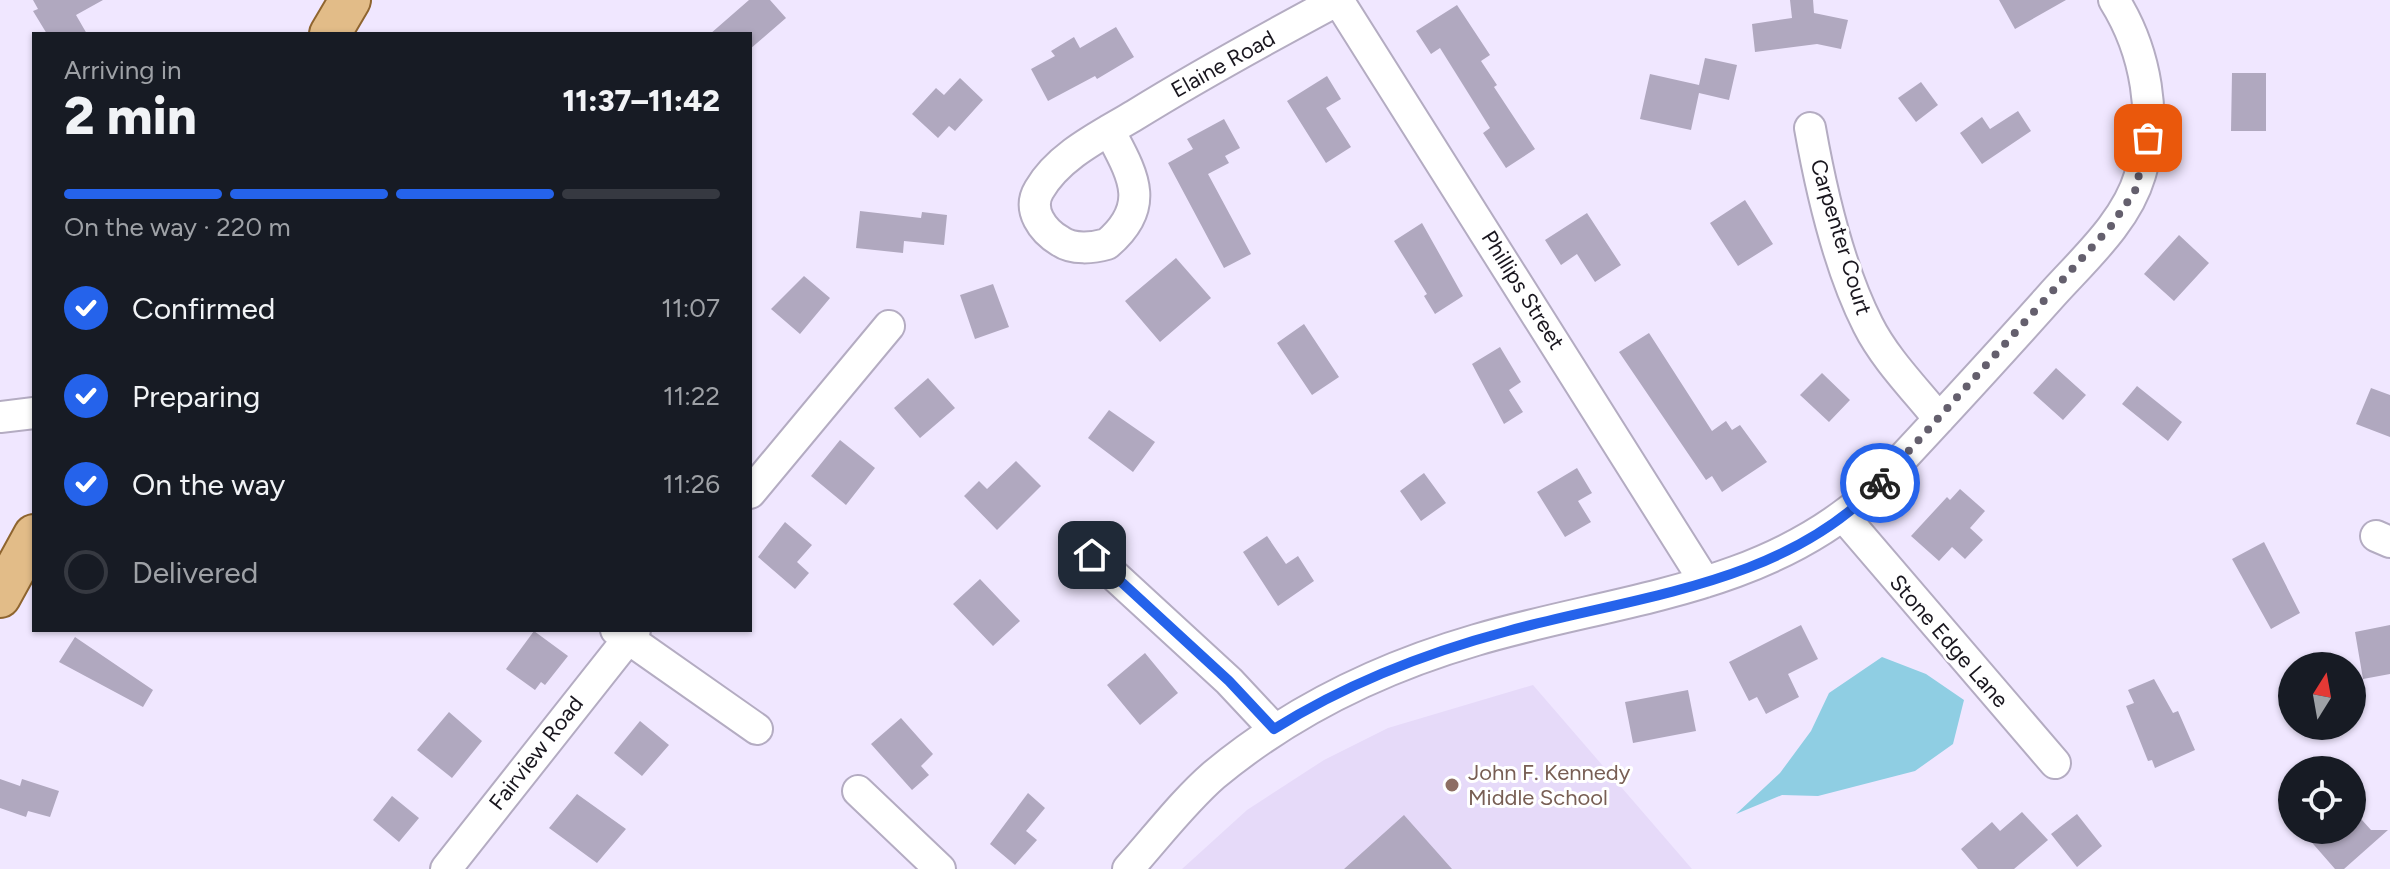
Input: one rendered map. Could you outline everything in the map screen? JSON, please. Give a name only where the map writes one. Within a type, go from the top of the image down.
[{"type":"main road","points":[[331,32],[350,0]]},
{"type":"main road","points":[[0,597],[32,539]]},
{"type":"street","points":[[1128,869],[1212,777],[1274,729],[1343,691],[1448,649],[1705,582],[1784,552],[1844,517],[1939,419],[2084,259],[2135,191],[2148,138],[2147,97],[2137,46],[2114,0]]},
{"type":"street","name":"Elaine Road","points":[[1109,130],[1352,5]]},
{"type":"street","name":"Phillips Street","points":[[1352,5],[1705,582]]},
{"type":"street","name":"Carpenter Court","points":[[1810,128],[1821,184],[1861,309],[1880,344],[1939,419]]},
{"type":"street","points":[[752,491],[889,326]]},
{"type":"street","points":[[0,417],[32,413]]},
{"type":"street","name":"Stone Edge Lane","points":[[1844,517],[2055,763]]},
{"type":"street","points":[[1092,555],[1229,681],[1274,729]]},
{"type":"street","points":[[626,633],[757,729]]},
{"type":"street","name":"Fairview Road","points":[[446,869],[626,633]]},
{"type":"street","points":[[858,791],[940,869]]},
{"type":"shaded area","name":"John F. Kennedy Middle School","points":[[1533,685],[1692,869],[1182,869],[1247,810],[1324,760],[1388,728]]},
{"type":"water","points":[[1882,657],[1926,674],[1964,700],[1953,744],[1915,771],[1818,796],[1782,795],[1736,814],[1780,773],[1811,731],[1829,693]]},
{"type":"building","points":[[33,0],[103,0],[76,15],[86,32],[46,32],[33,11],[38,9]]},
{"type":"building","points":[[749,0],[770,0],[786,18],[752,47],[752,32],[712,32]]},
{"type":"building","points":[[1790,0],[1813,0],[1814,13],[1848,20],[1841,49],[1817,44],[1755,52],[1752,24],[1792,18]]},
{"type":"building","points":[[1999,0],[2066,0],[2015,29]]},
{"type":"building","points":[[1457,5],[1490,55],[1481,61],[1497,85],[1494,87],[1535,149],[1506,168],[1483,133],[1490,128],[1440,48],[1431,54],[1416,31]]},
{"type":"building","points":[[1116,27],[1134,57],[1097,79],[1095,76],[1048,101],[1031,69],[1055,56],[1051,51],[1074,37],[1080,48]]},
{"type":"building","points":[[1705,58],[1737,65],[1729,100],[1699,93],[1691,130],[1640,119],[1650,74],[1699,85]]},
{"type":"building","points":[[2232,73],[2266,73],[2266,131],[2231,131]]},
{"type":"building","points":[[1327,76],[1341,99],[1326,108],[1351,147],[1326,163],[1287,101]]},
{"type":"building","points":[[960,78],[983,100],[955,131],[949,126],[938,138],[912,114],[936,88],[944,95]]},
{"type":"building","points":[[1921,82],[1938,105],[1916,122],[1898,98]]},
{"type":"building","points":[[2018,111],[2031,131],[1982,164],[1960,133],[1982,117],[1990,129]]},
{"type":"building","points":[[1224,119],[1240,148],[1225,156],[1229,163],[1208,174],[1251,254],[1224,268],[1168,163],[1193,149],[1187,139]]},
{"type":"building","points":[[1745,200],[1773,244],[1738,266],[1710,223]]},
{"type":"building","points":[[860,211],[921,218],[922,212],[947,215],[944,245],[904,241],[903,253],[856,248]]},
{"type":"building","points":[[1587,213],[1621,265],[1595,282],[1577,254],[1561,265],[1545,240]]},
{"type":"building","points":[[1422,223],[1463,296],[1435,314],[1424,296],[1427,294],[1394,241]]},
{"type":"building","points":[[2179,235],[2209,263],[2174,301],[2144,274]]},
{"type":"building","points":[[1176,258],[1211,298],[1160,342],[1125,301]]},
{"type":"building","points":[[804,276],[830,298],[800,334],[771,309]]},
{"type":"building","points":[[993,284],[1009,327],[975,339],[960,295]]},
{"type":"building","points":[[1304,324],[1339,377],[1312,395],[1277,343]]},
{"type":"building","points":[[1649,333],[1712,431],[1726,421],[1732,430],[1740,425],[1767,462],[1722,492],[1712,476],[1706,480],[1619,352]]},
{"type":"building","points":[[1500,347],[1521,382],[1509,390],[1523,412],[1504,424],[1472,364]]},
{"type":"building","points":[[2056,368],[2086,395],[2063,420],[2033,393]]},
{"type":"building","points":[[1822,373],[1850,400],[1829,422],[1800,395]]},
{"type":"building","points":[[928,378],[955,408],[920,438],[894,408]]},
{"type":"building","points":[[2137,386],[2182,422],[2168,441],[2122,404]]},
{"type":"building","points":[[2371,388],[2390,395],[2390,437],[2356,424]]},
{"type":"building","points":[[1109,410],[1155,442],[1133,472],[1088,438]]},
{"type":"building","points":[[840,440],[875,468],[846,505],[811,476]]},
{"type":"building","points":[[1016,461],[1041,486],[997,530],[964,496],[979,481],[987,489]]},
{"type":"building","points":[[1577,468],[1592,493],[1578,501],[1591,522],[1565,537],[1537,492]]},
{"type":"building","points":[[1424,473],[1446,503],[1421,521],[1400,491]]},
{"type":"building","points":[[1960,489],[1985,511],[1970,528],[1983,540],[1965,559],[1952,547],[1939,561],[1911,536],[1947,497],[1950,500]]},
{"type":"building","points":[[785,522],[812,545],[797,562],[809,573],[795,589],[758,557]]},
{"type":"building","points":[[1267,536],[1286,564],[1298,556],[1314,581],[1278,606],[1243,552]]},
{"type":"building","points":[[2264,542],[2300,613],[2271,629],[2232,559]]},
{"type":"building","points":[[980,579],[1020,621],[993,646],[953,604]]},
{"type":"building","points":[[1801,625],[1818,659],[1788,674],[1799,697],[1766,714],[1757,697],[1749,701],[1729,662]]},
{"type":"building","points":[[2390,625],[2390,674],[2366,678],[2366,652],[2358,652],[2355,632]]},
{"type":"building","points":[[533,632],[568,656],[545,685],[541,682],[535,690],[506,669]]},
{"type":"building","points":[[75,637],[153,690],[143,707],[59,662]]},
{"type":"building","points":[[1145,653],[1178,693],[1140,725],[1107,685]]},
{"type":"building","points":[[2154,679],[2173,713],[2178,711],[2195,750],[2155,768],[2152,760],[2148,761],[2126,706],[2134,703],[2128,690]]},
{"type":"building","points":[[1688,690],[1696,731],[1633,743],[1625,702]]},
{"type":"building","points":[[449,712],[482,741],[452,778],[417,750]]},
{"type":"building","points":[[901,718],[933,754],[921,766],[929,775],[912,790],[871,744]]},
{"type":"building","points":[[640,721],[669,745],[642,776],[614,753]]},
{"type":"building","points":[[0,779],[20,786],[22,779],[59,791],[50,817],[28,811],[26,817],[0,808]]},
{"type":"building","points":[[1028,793],[1045,808],[1026,831],[1037,840],[1015,865],[990,844]]},
{"type":"building","points":[[577,794],[626,829],[597,863],[549,828]]},
{"type":"building","points":[[392,796],[419,818],[399,842],[373,820]]},
{"type":"building","points":[[2022,812],[2048,840],[2014,869],[1978,869],[1961,849],[1992,822],[2000,831]]},
{"type":"building","points":[[2077,814],[2102,846],[2077,867],[2051,834]]},
{"type":"building","points":[[1404,815],[1452,869],[1344,869]]},
{"type":"building","points":[[2366,824],[2371,830],[2388,830],[2344,869],[2335,869],[2313,844],[2366,844]]},
{"type":"way so far","points":[[1880,483],[2084,259],[2125,208],[2140,176],[2148,138]]},
{"type":"place","name":"John F. Kennedy Middle School","points":[[1452,785]]},
{"type":"route","points":[[1092,555],[1229,681],[1274,729],[1343,691],[1448,649],[1564,616],[1673,592],[1746,568],[1811,539],[1835,524],[1880,483]]}]
